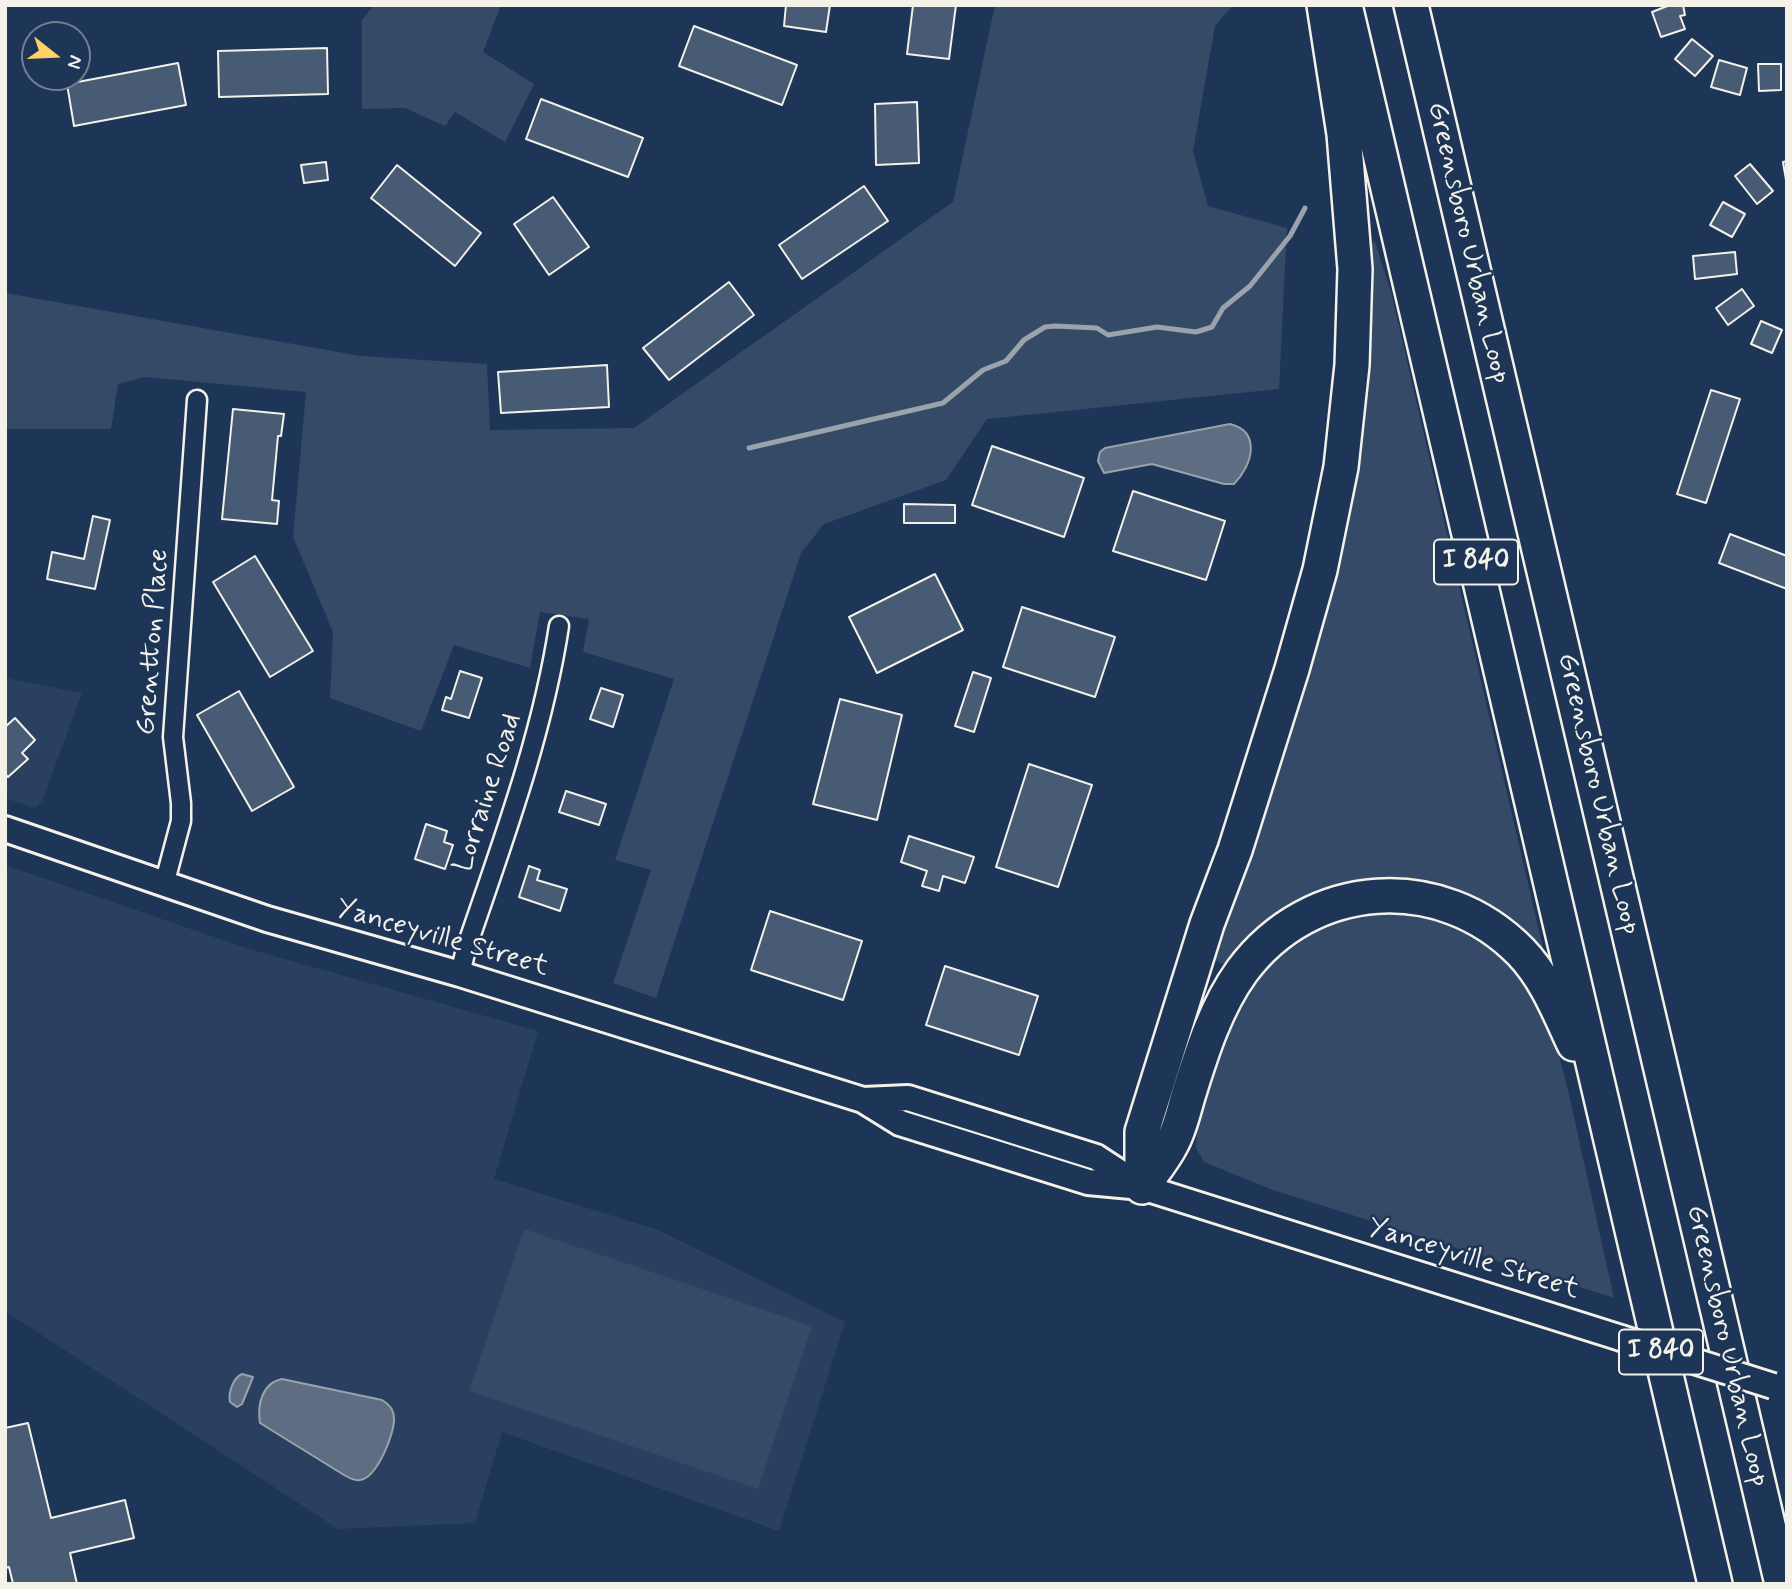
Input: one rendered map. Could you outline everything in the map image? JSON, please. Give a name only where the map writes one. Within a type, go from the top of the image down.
[{"type":"highway","points":[[1142,1187],[1142,1132],[1296,657],[1320,570],[1341,467],[1351,377],[1355,269],[1345,146],[1324,5]]},
{"type":"highway","name":"I 840","points":[[1345,5],[1716,1584]]},
{"type":"highway","name":"Greensboro Urban Loop","points":[[1411,5],[1782,1584]]},
{"type":"highway","points":[[1142,1187],[1173,1142],[1211,1029],[1242,972],[1256,955],[1288,927],[1326,907],[1369,896],[1410,897],[1452,906],[1491,926],[1523,954],[1548,989],[1606,1119]]},
{"type":"main road","name":"Yanceyville Street","points":[[5,829],[267,919],[460,974],[863,1100],[900,1123],[1088,1182],[1142,1187],[1780,1388]]},
{"type":"street","name":"Grentton Place","points":[[163,885],[181,821],[173,737],[197,400]]},
{"type":"street","name":"Lorraine Road","points":[[460,974],[533,748],[553,668],[559,626]]},
{"type":"shaded area","points":[[374,5],[501,5],[483,52],[534,84],[505,142],[455,112],[445,126],[405,108],[362,109],[362,20]]},
{"type":"shaded area","points":[[995,5],[1233,5],[1215,26],[1193,151],[1208,206],[1287,228],[1279,389],[987,419],[946,480],[824,524],[801,553],[656,998],[613,983],[651,870],[615,860],[674,679],[583,652],[589,619],[540,612],[530,668],[454,645],[421,731],[330,698],[333,632],[293,537],[306,392],[145,377],[118,384],[111,429],[5,429],[5,293],[361,356],[487,364],[490,430],[634,428],[953,202]]},
{"type":"shaded area","points":[[1375,242],[1391,292],[1546,961],[1388,883],[1233,969],[1213,959],[1311,655],[1363,244]]},
{"type":"shaded area","points":[[1230,424],[1247,434],[1251,450],[1245,468],[1234,484],[1224,484],[1152,464],[1104,473],[1098,461],[1100,452],[1105,448]]},
{"type":"shaded area","points":[[5,678],[82,693],[42,801],[35,808],[5,798]]},
{"type":"shaded area","points":[[5,865],[246,948],[538,1031],[494,1179],[658,1230],[845,1322],[779,1531],[502,1432],[475,1523],[338,1529],[5,1311]]},
{"type":"shaded area","points":[[1376,911],[1435,918],[1462,926],[1488,941],[1510,962],[1528,986],[1543,1013],[1564,1072],[1614,1298],[1270,1189],[1204,1162],[1196,1148],[1197,1124],[1214,1058],[1232,1016],[1252,983],[1277,955],[1304,933],[1338,917]]},
{"type":"shaded area","points":[[524,1229],[812,1326],[758,1489],[469,1391]]},
{"type":"shaded area","points":[[242,1374],[253,1377],[242,1404],[237,1407],[230,1402],[230,1394],[234,1382]]},
{"type":"shaded area","points":[[282,1379],[382,1400],[389,1405],[394,1415],[392,1434],[373,1472],[354,1480],[260,1423],[260,1402],[265,1390],[275,1381]]},
{"type":"building","points":[[786,5],[830,5],[826,32],[784,26]]},
{"type":"building","points":[[913,5],[956,5],[949,59],[907,54]]},
{"type":"building","points":[[1670,5],[1683,5],[1685,15],[1680,16],[1685,29],[1661,37],[1652,12]]},
{"type":"building","points":[[694,26],[797,65],[782,105],[679,66]]},
{"type":"building","points":[[1692,39],[1713,56],[1695,76],[1675,59]]},
{"type":"building","points":[[327,48],[328,94],[219,97],[218,51]]},
{"type":"building","points":[[1719,60],[1747,68],[1740,95],[1711,87]]},
{"type":"building","points":[[178,63],[186,105],[74,126],[68,91],[91,91],[91,79]]},
{"type":"building","points":[[1758,64],[1781,64],[1781,90],[1759,91]]},
{"type":"building","points":[[541,99],[643,138],[628,177],[526,139]]},
{"type":"building","points":[[917,102],[919,163],[876,165],[875,104]]},
{"type":"building","points":[[1787,161],[1787,186],[1783,162]]},
{"type":"building","points":[[326,162],[328,180],[304,183],[301,165]]},
{"type":"building","points":[[1750,164],[1773,191],[1757,204],[1735,176]]},
{"type":"building","points":[[397,165],[481,233],[455,266],[371,198]]},
{"type":"building","points":[[864,186],[888,221],[802,279],[779,245]]},
{"type":"building","points":[[553,197],[589,247],[549,275],[514,224]]},
{"type":"building","points":[[1723,202],[1745,214],[1732,237],[1710,225]]},
{"type":"building","points":[[1735,252],[1737,274],[1695,279],[1693,256]]},
{"type":"building","points":[[729,282],[754,315],[669,380],[643,348]]},
{"type":"building","points":[[1742,289],[1754,306],[1728,325],[1716,308]]},
{"type":"building","points":[[1761,321],[1782,330],[1772,353],[1751,344]]},
{"type":"building","points":[[607,365],[609,407],[501,413],[498,372]]},
{"type":"building","points":[[1711,390],[1740,399],[1706,503],[1677,494]]},
{"type":"building","points":[[233,409],[284,414],[281,436],[278,436],[272,500],[279,501],[277,524],[222,519]]},
{"type":"building","points":[[992,446],[1084,478],[1064,537],[972,505]]},
{"type":"building","points":[[1133,491],[1225,521],[1206,580],[1113,551]]},
{"type":"building","points":[[904,504],[955,505],[955,523],[904,523]]},
{"type":"building","points":[[93,516],[110,520],[95,589],[47,579],[52,552],[84,559]]},
{"type":"building","points":[[1730,534],[1787,556],[1787,589],[1719,563]]},
{"type":"building","points":[[255,556],[313,651],[270,677],[213,582]]},
{"type":"building","points":[[935,574],[963,630],[877,673],[849,617]]},
{"type":"building","points":[[1022,607],[1115,637],[1095,697],[1003,667]]},
{"type":"building","points":[[460,671],[482,678],[469,718],[442,710],[446,697],[451,699]]},
{"type":"building","points":[[973,672],[991,678],[974,732],[955,726]]},
{"type":"building","points":[[601,688],[623,695],[613,727],[590,719]]},
{"type":"building","points":[[239,691],[294,787],[252,811],[197,715]]},
{"type":"building","points":[[840,699],[902,715],[877,820],[813,804]]},
{"type":"building","points":[[15,718],[35,740],[22,753],[28,759],[8,777],[5,774],[5,727]]},
{"type":"building","points":[[1029,764],[1092,785],[1058,887],[996,867]]},
{"type":"building","points":[[566,791],[606,804],[599,825],[559,812]]},
{"type":"building","points":[[426,824],[447,831],[444,842],[453,845],[445,869],[415,859]]},
{"type":"building","points":[[909,836],[974,857],[965,883],[943,876],[939,891],[922,886],[927,871],[901,862]]},
{"type":"building","points":[[529,866],[540,870],[537,880],[567,889],[560,911],[519,897]]},
{"type":"building","points":[[770,911],[862,941],[843,1000],[751,970]]},
{"type":"building","points":[[945,966],[1038,996],[1019,1055],[926,1025]]},
{"type":"building","points":[[28,1423],[51,1518],[125,1500],[134,1538],[70,1553],[77,1584],[13,1584],[9,1567],[5,1568],[5,1428]]},
{"type":"waterway","points":[[749,448],[943,403],[983,370],[1006,361],[1024,340],[1045,327],[1097,328],[1108,335],[1157,327],[1196,332],[1212,327],[1223,308],[1250,286],[1290,236],[1305,208]]}]
